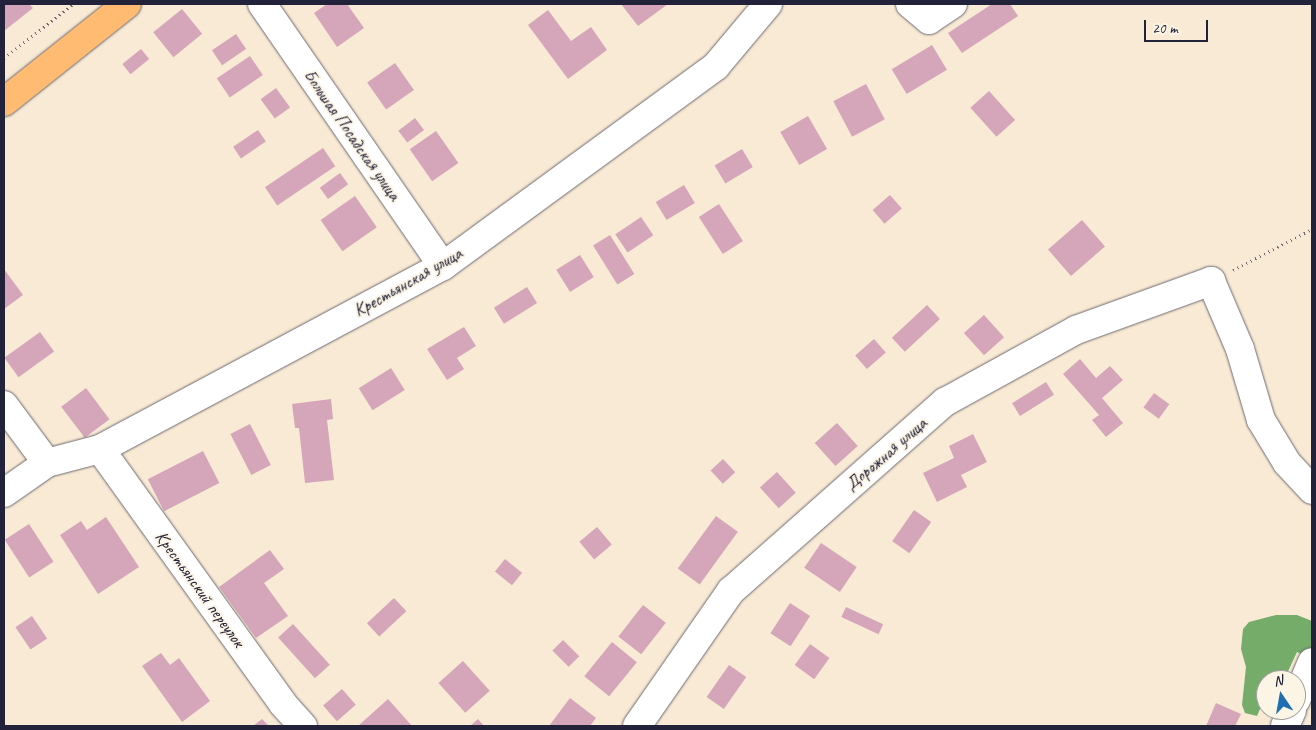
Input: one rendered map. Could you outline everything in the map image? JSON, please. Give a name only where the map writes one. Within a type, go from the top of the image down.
[{"type":"main road","points":[[4,102],[127,4]]},
{"type":"street","name":"Большая Посадская улица","points":[[262,4],[443,266]]},
{"type":"street","name":"Крестьянская улица","points":[[4,493],[47,463],[100,449],[443,266],[716,66],[768,4]]},
{"type":"street","points":[[910,4],[929,20],[953,4]]},
{"type":"street","points":[[1212,281],[1240,349],[1261,420],[1286,463],[1312,490]]},
{"type":"street","name":"Дорожная улица","points":[[638,726],[731,590],[945,402],[1076,330],[1212,281]]},
{"type":"street","points":[[4,404],[47,463]]},
{"type":"street","name":"Крестьянский переулок","points":[[100,449],[283,704],[303,726]]},
{"type":"street","points":[[1306,676],[1312,662]]},
{"type":"path","points":[[4,58],[73,4]]},
{"type":"path","points":[[1212,281],[1312,229]]},
{"type":"green space","points":[[1276,615],[1297,615],[1312,621],[1312,659],[1297,652],[1289,670],[1256,670],[1256,716],[1245,713],[1242,705],[1246,667],[1241,649],[1243,629],[1249,622]]},
{"type":"building","points":[[4,4],[29,4],[33,8],[4,31]]},
{"type":"building","points":[[327,4],[347,4],[364,28],[337,47],[314,13]]},
{"type":"building","points":[[621,4],[668,4],[638,26]]},
{"type":"building","points":[[992,4],[1010,4],[1018,16],[962,53],[948,33]]},
{"type":"building","points":[[182,9],[202,34],[173,57],[153,32]]},
{"type":"building","points":[[548,10],[571,41],[591,27],[607,50],[568,79],[528,25]]},
{"type":"building","points":[[236,34],[246,49],[222,65],[212,50]]},
{"type":"building","points":[[932,45],[947,70],[907,94],[892,69]]},
{"type":"building","points":[[141,49],[149,59],[131,74],[122,64]]},
{"type":"building","points":[[250,56],[263,75],[230,97],[217,78]]},
{"type":"building","points":[[395,63],[414,90],[386,110],[367,83]]},
{"type":"building","points":[[866,84],[885,119],[852,137],[833,101]]},
{"type":"building","points":[[276,88],[290,107],[275,119],[261,99]]},
{"type":"building","points":[[989,91],[1015,120],[997,137],[970,108]]},
{"type":"building","points":[[808,116],[827,149],[799,165],[780,132]]},
{"type":"building","points":[[415,118],[424,130],[407,143],[398,131]]},
{"type":"building","points":[[258,130],[266,142],[241,158],[233,147]]},
{"type":"building","points":[[436,131],[458,163],[432,181],[410,149]]},
{"type":"building","points":[[323,148],[335,166],[277,205],[265,187]]},
{"type":"building","points":[[742,149],[753,167],[725,183],[715,165]]},
{"type":"building","points":[[340,173],[348,184],[328,199],[320,188]]},
{"type":"building","points":[[684,185],[695,203],[667,220],[656,202]]},
{"type":"building","points":[[890,195],[902,209],[884,224],[873,210]]},
{"type":"building","points":[[355,196],[377,227],[342,251],[321,220]]},
{"type":"building","points":[[719,204],[743,241],[723,254],[699,217]]},
{"type":"building","points":[[641,217],[653,235],[628,253],[615,234]]},
{"type":"building","points":[[1082,220],[1105,246],[1071,276],[1048,250]]},
{"type":"building","points":[[610,235],[634,274],[617,285],[593,246]]},
{"type":"building","points":[[580,255],[594,277],[570,292],[556,270]]},
{"type":"building","points":[[4,269],[23,295],[4,309]]},
{"type":"building","points":[[527,287],[537,303],[504,324],[494,308]]},
{"type":"building","points":[[927,305],[940,319],[905,352],[892,338]]},
{"type":"building","points":[[984,315],[1004,337],[984,355],[964,333]]},
{"type":"building","points":[[464,327],[476,346],[457,358],[464,369],[447,380],[427,349]]},
{"type":"building","points":[[40,332],[54,351],[19,377],[4,358]]},
{"type":"building","points":[[874,339],[886,353],[867,369],[855,355]]},
{"type":"building","points":[[1080,359],[1096,378],[1110,366],[1123,380],[1102,398],[1123,423],[1106,437],[1092,420],[1099,415],[1063,374]]},
{"type":"building","points":[[391,368],[405,390],[373,410],[359,388]]},
{"type":"building","points":[[1046,382],[1054,395],[1020,416],[1012,403]]},
{"type":"building","points":[[86,388],[109,419],[85,438],[61,407]]},
{"type":"building","points":[[1154,393],[1169,404],[1159,419],[1143,408]]},
{"type":"building","points":[[331,399],[333,419],[327,420],[334,480],[305,483],[299,428],[295,428],[292,404]]},
{"type":"building","points":[[837,423],[858,446],[835,466],[815,443]]},
{"type":"building","points":[[250,424],[271,465],[251,475],[230,434]]},
{"type":"building","points":[[973,434],[987,462],[961,475],[967,487],[937,502],[923,473],[954,458],[949,446]]},
{"type":"building","points":[[203,451],[219,483],[164,511],[148,479]]},
{"type":"building","points":[[723,459],[735,472],[723,484],[711,471]]},
{"type":"building","points":[[777,472],[796,493],[779,508],[760,487]]},
{"type":"building","points":[[914,510],[931,522],[909,553],[892,541]]},
{"type":"building","points":[[716,516],[738,532],[700,584],[678,569]]},
{"type":"building","points":[[106,517],[139,567],[98,594],[60,535],[81,521],[87,530]]},
{"type":"building","points":[[29,524],[54,562],[29,578],[5,540]]},
{"type":"building","points":[[597,527],[612,545],[594,559],[579,542]]},
{"type":"building","points":[[821,543],[857,567],[840,592],[804,568]]},
{"type":"building","points":[[270,550],[284,569],[264,583],[288,616],[256,638],[219,587]]},
{"type":"building","points":[[505,559],[522,573],[512,585],[495,571]]},
{"type":"building","points":[[394,598],[406,611],[379,636],[367,623]]},
{"type":"building","points":[[790,603],[810,616],[791,646],[770,633]]},
{"type":"building","points":[[643,605],[666,623],[641,654],[618,637]]},
{"type":"building","points":[[846,607],[883,624],[879,634],[841,617]]},
{"type":"building","points":[[32,616],[47,638],[31,650],[15,627]]},
{"type":"building","points":[[293,624],[330,665],[315,678],[278,637]]},
{"type":"building","points":[[563,640],[579,656],[569,667],[552,651]]},
{"type":"building","points":[[612,642],[637,662],[609,696],[584,676]]},
{"type":"building","points":[[810,644],[829,658],[814,679],[795,665]]},
{"type":"building","points":[[161,653],[170,665],[179,658],[210,701],[182,722],[142,666]]},
{"type":"building","points":[[463,661],[490,691],[465,713],[438,683]]},
{"type":"building","points":[[729,665],[746,677],[724,709],[707,697]]},
{"type":"building","points":[[342,689],[356,705],[337,721],[323,705]]},
{"type":"building","points":[[570,698],[596,718],[590,726],[549,726]]},
{"type":"building","points":[[388,699],[412,726],[358,726]]},
{"type":"building","points":[[1216,703],[1241,714],[1235,726],[1206,726]]},
{"type":"building","points":[[262,719],[269,726],[253,726]]},
{"type":"building","points":[[478,719],[484,726],[470,726]]}]
